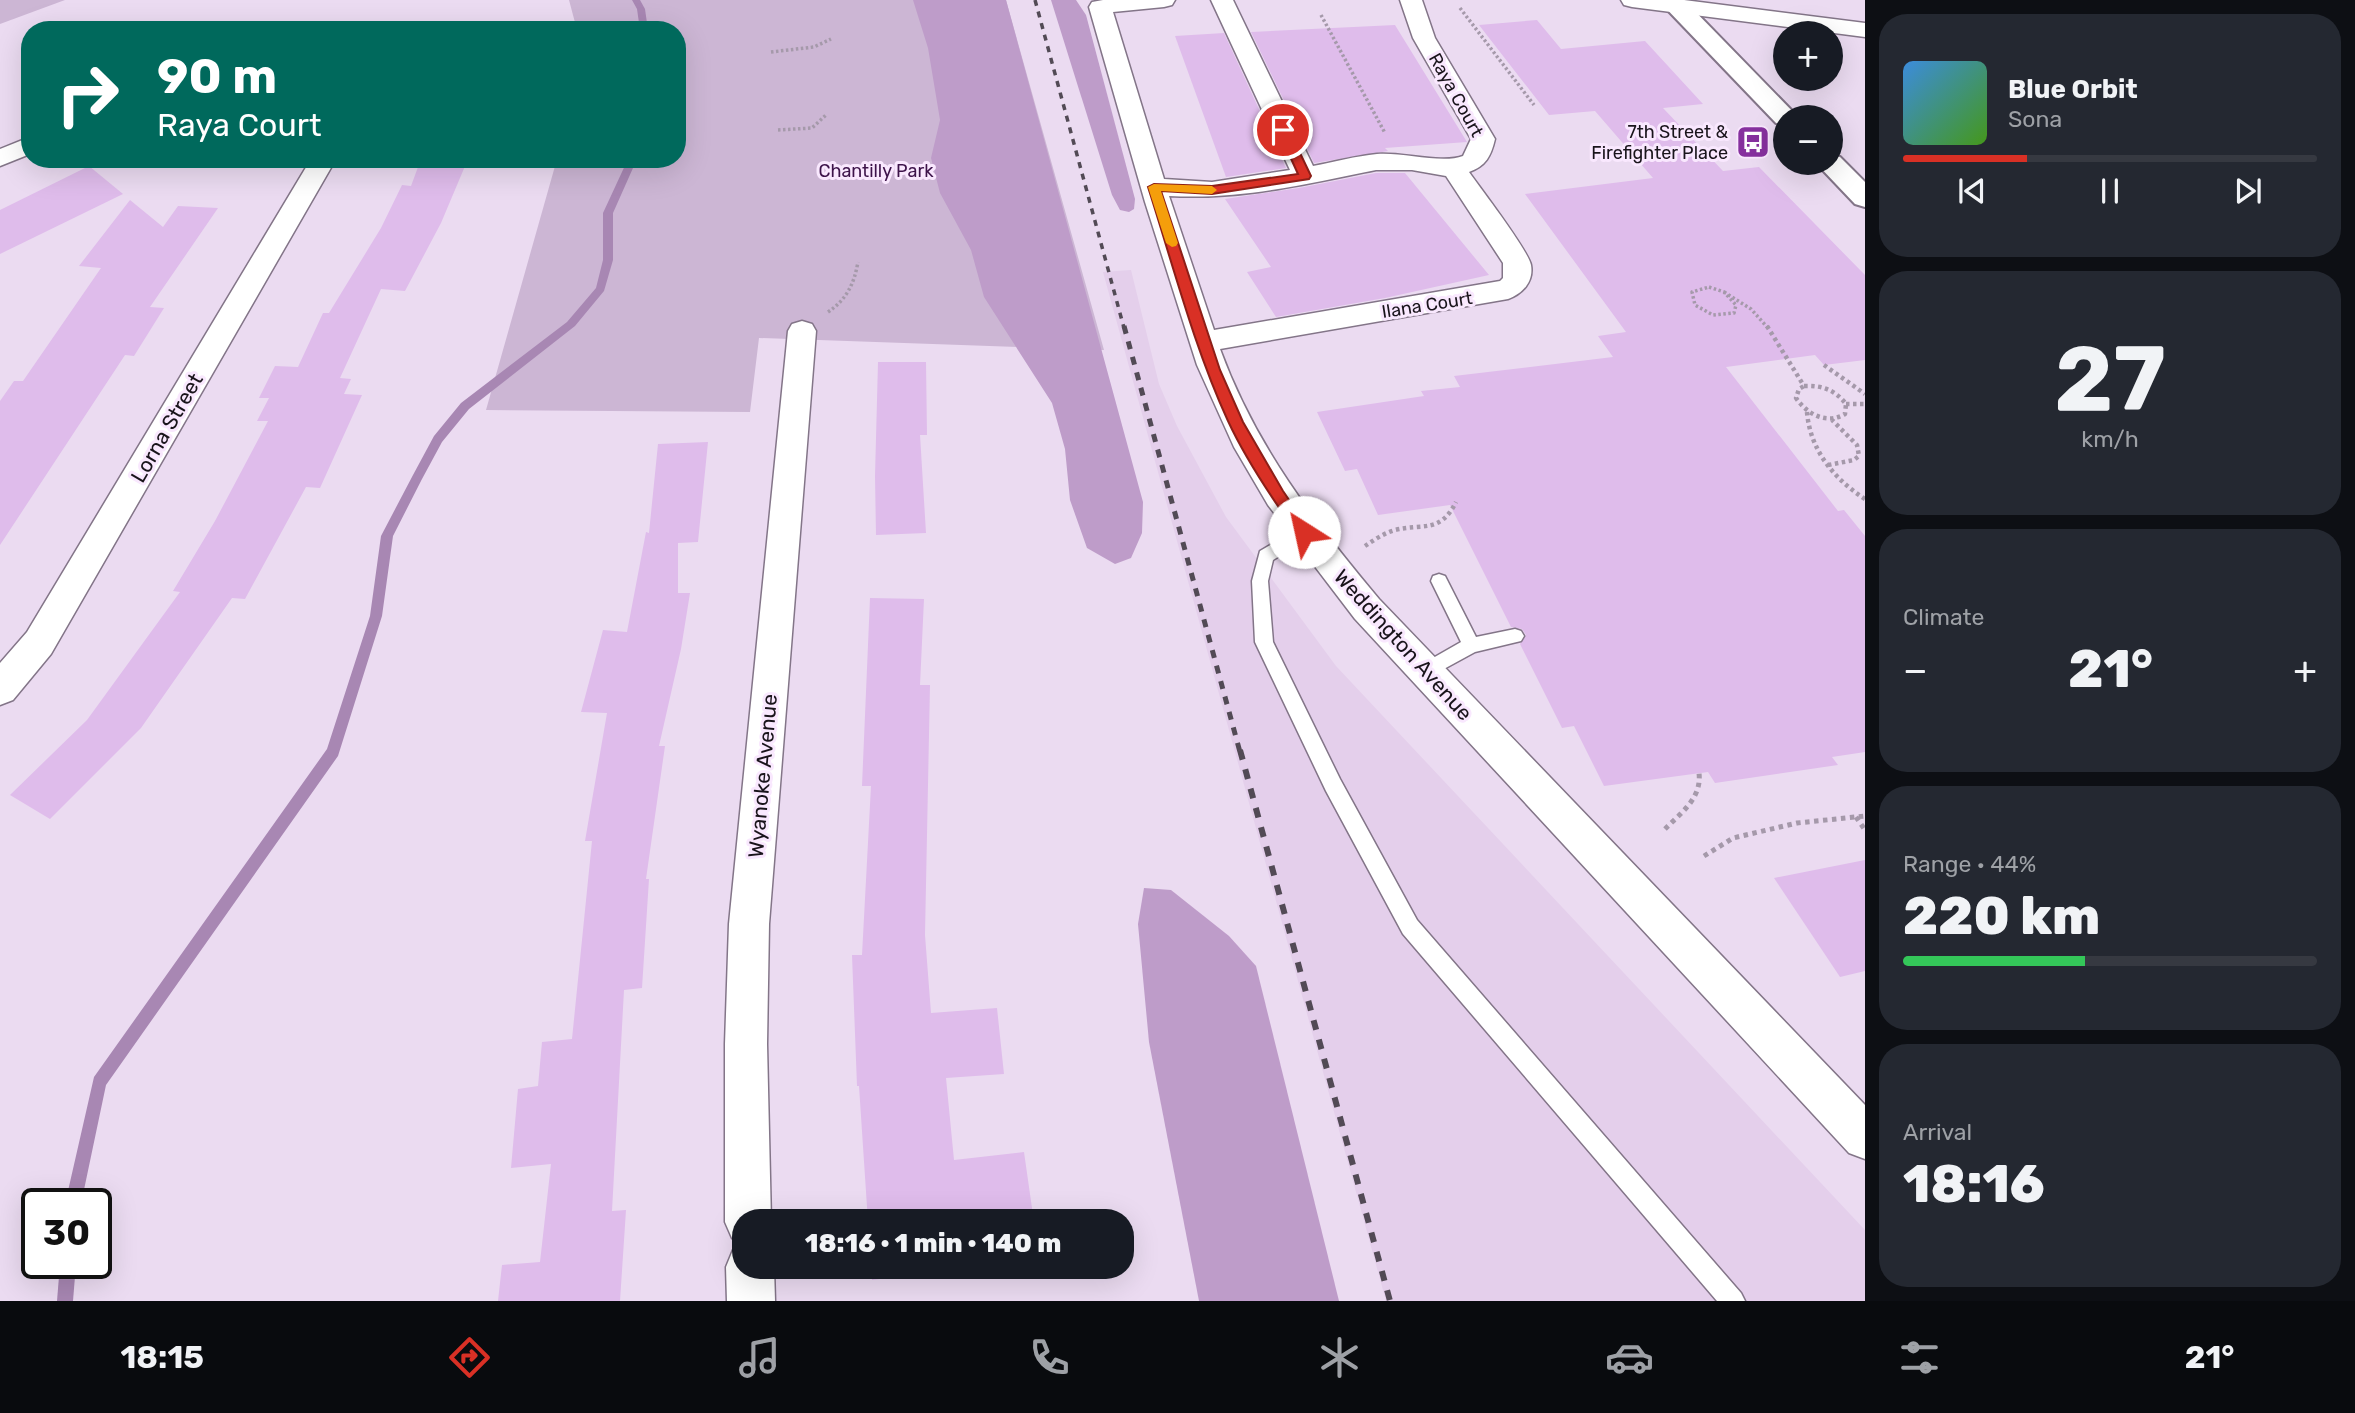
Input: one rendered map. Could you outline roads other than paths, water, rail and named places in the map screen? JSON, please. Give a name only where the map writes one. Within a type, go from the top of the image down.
[{"type":"main road","points":[[1672,2],[1773,105]]},
{"type":"main road","points":[[1842,175],[1865,198]]},
{"type":"street","points":[[1111,4],[1164,0]]},
{"type":"street","points":[[1222,0],[1305,176]]},
{"type":"street","name":"Raya Court","points":[[1411,0],[1424,38],[1483,139],[1479,154],[1472,162],[1454,169]]},
{"type":"street","points":[[1632,0],[1672,2],[1865,30]]},
{"type":"street","name":"Weddington Avenue","points":[[1111,4],[1154,187],[1204,342],[1236,423],[1278,495],[1304,532],[1367,609],[1865,1137]]},
{"type":"street","points":[[0,158],[21,149]]},
{"type":"street","points":[[1154,187],[1212,190],[1376,162],[1412,162],[1454,169]]},
{"type":"street","name":"Lorna Street","points":[[0,689],[39,643],[319,168]]},
{"type":"street","name":"Ilana Court","points":[[1204,342],[1508,289],[1516,283],[1519,272],[1517,262],[1454,169]]},
{"type":"street","name":"Wyanoke Avenue","points":[[748,1209],[746,1044],[749,924],[809,323]]},
{"type":"street","points":[[750,1279],[751,1301]]},
{"type":"lane","points":[[1304,532],[1266,556],[1260,581],[1265,642],[1333,786],[1410,927],[1733,1301]]},
{"type":"lane","points":[[1439,581],[1471,645]]},
{"type":"lane","points":[[1425,671],[1471,645],[1515,636]]},
{"type":"waterway","points":[[636,0],[643,21]]},
{"type":"waterway","points":[[76,1188],[99,1082],[333,752],[376,616],[387,536],[438,439],[465,406],[571,324],[601,289],[608,260],[608,213],[629,168]]},
{"type":"waterway","points":[[65,1301],[67,1279]]},
{"type":"railway","points":[[1035,0],[1124,328]]},
{"type":"railway","points":[[1124,326],[1240,752]]},
{"type":"railway","points":[[1240,750],[1390,1301]]},
{"type":"place","name":"7th Street & Firefighter Place","points":[[1753,142]]},
{"type":"park label","name":"Chantilly Park","points":[[876,171]]}]
